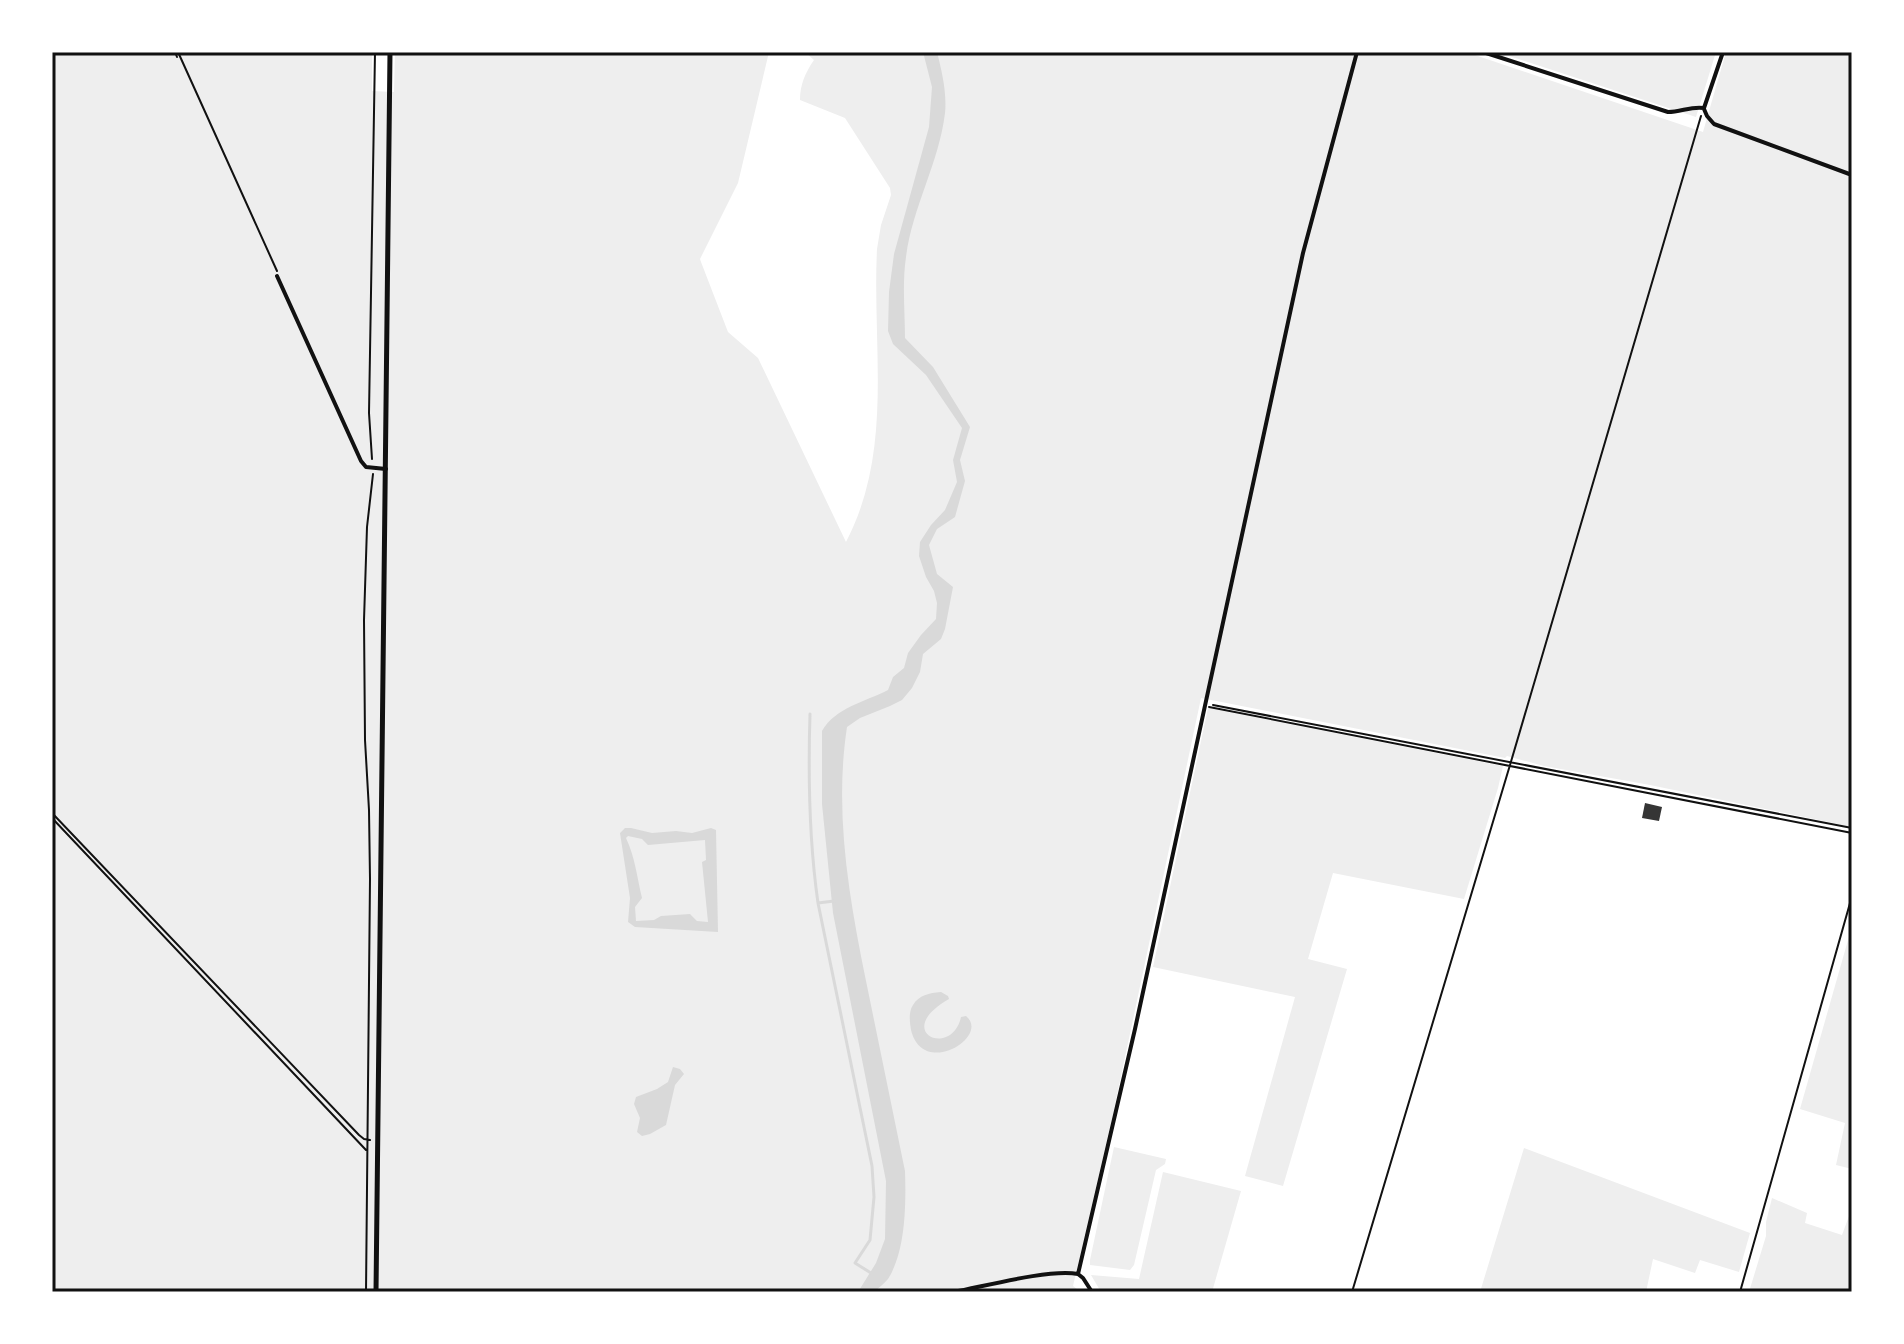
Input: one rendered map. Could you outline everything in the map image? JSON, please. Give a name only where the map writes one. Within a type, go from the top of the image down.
[{"type":"main road","points":[[376,1292],[390,52]]},
{"type":"street","points":[[1078,1274],[1135,1029],[1303,253],[1357,52]]},
{"type":"street","points":[[1483,52],[1668,112],[1704,108]]},
{"type":"street","points":[[1723,52],[1704,108],[1714,124],[1852,175]]},
{"type":"street","points":[[277,276],[366,467],[386,469]]},
{"type":"street","points":[[954,1292],[1071,1273],[1083,1278],[1092,1292]]},
{"type":"path","points":[[177,52],[177,57]]},
{"type":"path","points":[[177,52],[277,270],[277,276]]},
{"type":"path","points":[[366,1292],[370,879],[364,620],[367,527],[373,469],[369,413],[375,52]]},
{"type":"path","points":[[1352,1292],[1704,108]]},
{"type":"path","points":[[1204,704],[1852,833]]},
{"type":"path","points":[[1511,764],[1852,828]]},
{"type":"path","points":[[52,813],[359,1135],[368,1140]]},
{"type":"path","points":[[52,818],[367,1150]]},
{"type":"path","points":[[1740,1292],[1852,896]]},
{"type":"shaded area","points":[[52,52],[372,52],[372,91],[394,92],[395,52],[769,52],[738,183],[700,259],[728,332],[758,358],[846,542],[861,507],[876,435],[877,249],[891,195],[890,188],[845,118],[800,100],[804,79],[814,60],[805,52],[1466,52],[1703,132],[1726,52],[1852,52],[1852,827],[1507,756],[1201,698],[1113,1114],[1073,1286],[1081,1292],[52,1292]]},
{"type":"shaded area","points":[[923,52],[937,52],[945,90],[945,113],[937,150],[909,239],[904,277],[905,338],[933,367],[970,427],[960,460],[965,481],[955,517],[937,529],[929,545],[937,574],[953,587],[941,639],[923,654],[920,672],[902,700],[847,727],[842,791],[849,886],[905,1171],[904,1226],[894,1268],[888,1279],[874,1292],[858,1292],[876,1263],[885,1239],[886,1181],[833,913],[822,804],[822,731],[843,711],[888,690],[893,677],[904,668],[908,653],[936,619],[937,603],[919,556],[920,542],[945,510],[957,482],[953,460],[962,428],[926,375],[893,344],[888,331],[894,254],[929,127],[932,87]]},
{"type":"shaded area","points":[[1497,52],[1716,52],[1696,117]]},
{"type":"shaded area","points":[[1208,708],[1503,766],[1464,899],[1333,873],[1308,959],[1347,969],[1283,1186],[1245,1176],[1295,997],[1153,967]]},
{"type":"shaded area","points":[[625,828],[652,833],[716,830],[718,932],[635,927],[628,922],[630,898],[620,833]],"holes":[[[626,838],[642,839],[648,845],[705,840],[706,860],[702,862],[708,922],[697,921],[690,914],[636,921],[635,907],[642,898]]]},
{"type":"shaded area","points":[[1852,926],[1852,1169],[1836,1165],[1845,1123],[1800,1109]]},
{"type":"shaded area","points":[[941,992],[949,999],[932,1011],[925,1022],[925,1030],[930,1036],[947,1037],[956,1030],[961,1017],[966,1016],[971,1024],[970,1034],[952,1049],[928,1051],[918,1044],[911,1030],[910,1011],[921,997]]},
{"type":"shaded area","points":[[673,1067],[684,1074],[675,1085],[666,1125],[642,1136],[637,1132],[640,1118],[634,1104],[636,1097],[668,1082]]},
{"type":"shaded area","points":[[1114,1147],[1166,1159],[1165,1164],[1156,1170],[1134,1265],[1130,1270],[1090,1265]]},
{"type":"shaded area","points":[[1524,1148],[1750,1233],[1739,1272],[1700,1260],[1695,1273],[1653,1259],[1646,1292],[1480,1292]]},
{"type":"shaded area","points":[[1163,1172],[1241,1191],[1212,1292],[1101,1292],[1091,1275],[1139,1279]]},
{"type":"shaded area","points":[[1772,1198],[1807,1213],[1805,1223],[1842,1235],[1852,1208],[1852,1292],[1749,1292],[1766,1236]]},
{"type":"building","points":[[1645,803],[1662,807],[1659,821],[1642,818]]},
{"type":"waterway","points":[[810,714],[810,808],[818,903],[834,901]]},
{"type":"waterway","points":[[818,903],[872,1166],[874,1197],[870,1240],[855,1263],[871,1273]]}]
